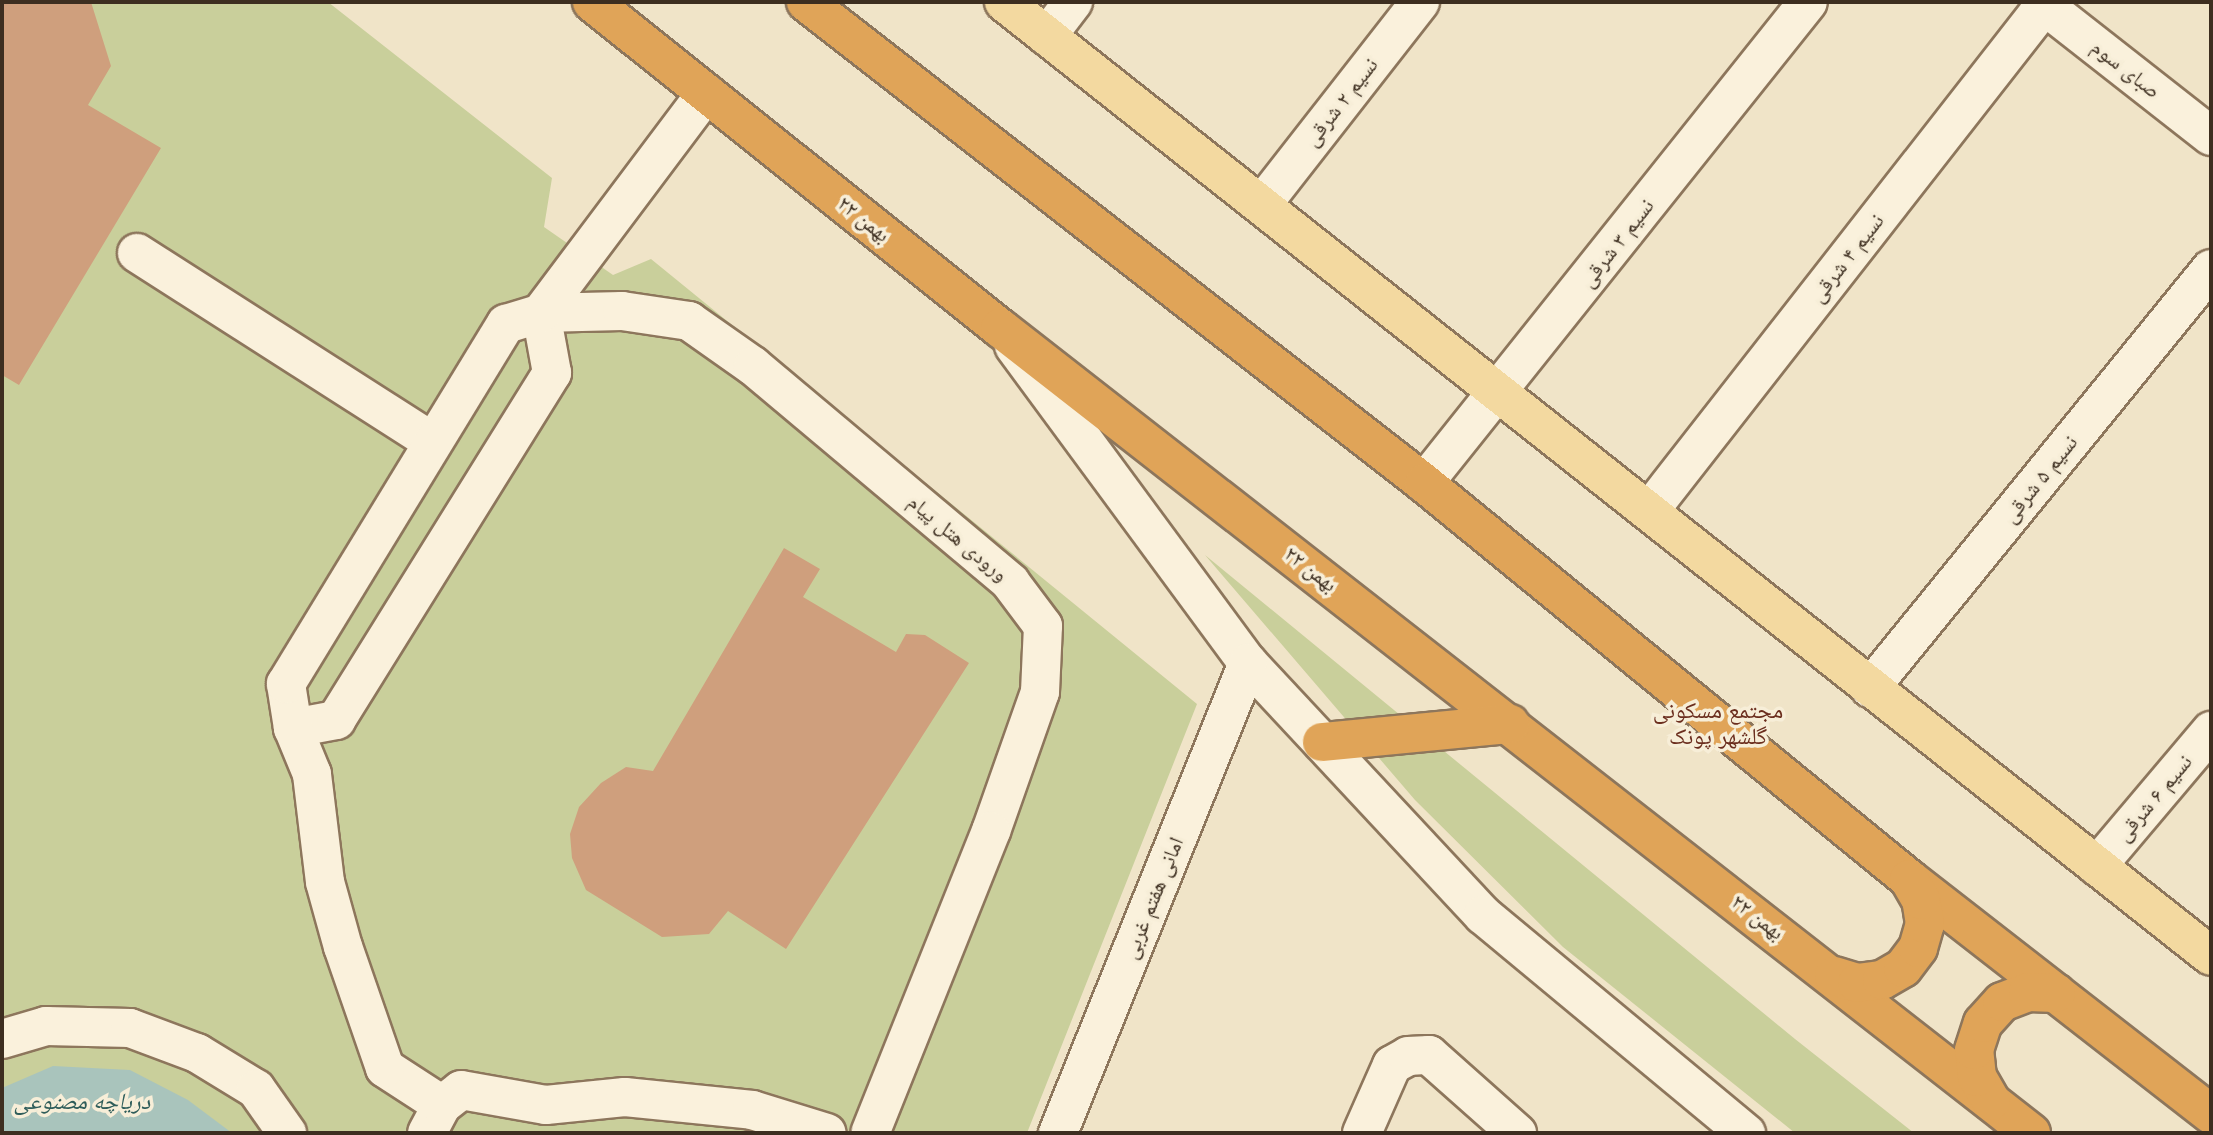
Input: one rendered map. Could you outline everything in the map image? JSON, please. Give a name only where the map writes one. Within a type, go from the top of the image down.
[{"type":"highway","name":"۲۲ بهمن","points":[[592,2],[1000,328],[2031,1133]]},
{"type":"highway","points":[[806,2],[1424,483],[1909,879],[2211,1114]]},
{"type":"highway","points":[[1322,742],[1510,724]]},
{"type":"highway","points":[[1833,976],[1857,983],[1882,980],[1903,968],[1918,948],[1925,924],[1922,900],[1909,879]]},
{"type":"highway","points":[[1991,1101],[1977,1077],[1974,1050],[1983,1023],[2002,1002],[2028,992],[2056,993]]},
{"type":"main road","points":[[1004,2],[1262,202],[1870,688],[2211,956]]},
{"type":"street","points":[[1047,36],[1073,2]]},
{"type":"street","name":"نسیم ۲ شرقی","points":[[1262,202],[1420,2]]},
{"type":"street","name":"نسیم ۳ شرقی","points":[[1424,483],[1500,392],[1808,2]]},
{"type":"street","name":"صبای سوم","points":[[2044,3],[2211,136]]},
{"type":"street","name":"نسیم ۴ شرقی","points":[[1650,510],[2044,3]]},
{"type":"street","points":[[293,728],[336,720],[552,373],[541,313],[706,93]]},
{"type":"street","points":[[137,253],[433,442]]},
{"type":"street","name":"نسیم ۵ شرقی","points":[[1870,688],[2211,269]]},
{"type":"street","name":"ورودی هتل پیام","points":[[435,1119],[385,1068],[328,895],[312,774],[293,728],[286,684],[506,324],[541,313],[622,311],[689,321],[753,366],[1010,582],[1043,626],[1040,692],[991,831],[870,1133]]},
{"type":"street","points":[[1000,328],[1248,663],[1483,915],[1746,1133]]},
{"type":"street","name":"امانی هفتم غربی","points":[[1058,1133],[1248,663]]},
{"type":"street","name":"نسیم ۶ شرقی","points":[[2096,866],[2211,731]]},
{"type":"street","points":[[2,1040],[46,1026],[130,1028],[197,1053],[256,1089],[287,1133]]},
{"type":"street","points":[[1362,1133],[1392,1065],[1408,1056],[1429,1055],[1517,1133]]},
{"type":"street","points":[[435,1119],[461,1090],[546,1105],[625,1097],[752,1110],[827,1133]]},
{"type":"green space","points":[[2,2],[328,2],[552,178],[544,227],[613,275],[651,259],[1197,704],[1027,1133],[2,1133]]},
{"type":"green space","points":[[1205,555],[1795,1039],[1914,1133],[1795,1133],[1563,947],[1415,800]]},
{"type":"water","name":"دریاچه مصنوعی","points":[[53,1066],[130,1070],[188,1100],[232,1133],[2,1133],[2,1088]]},
{"type":"building","points":[[2,2],[91,2],[111,66],[88,105],[161,148],[19,385],[2,375]]},
{"type":"building","points":[[784,548],[820,569],[803,597],[896,652],[906,634],[925,635],[969,663],[786,949],[728,911],[709,934],[662,937],[586,890],[572,858],[570,834],[579,807],[601,783],[626,767],[653,771]]},
{"type":"district","name":"مجتمع مسکونی گلشهر پونک","points":[[1718,723]]}]
